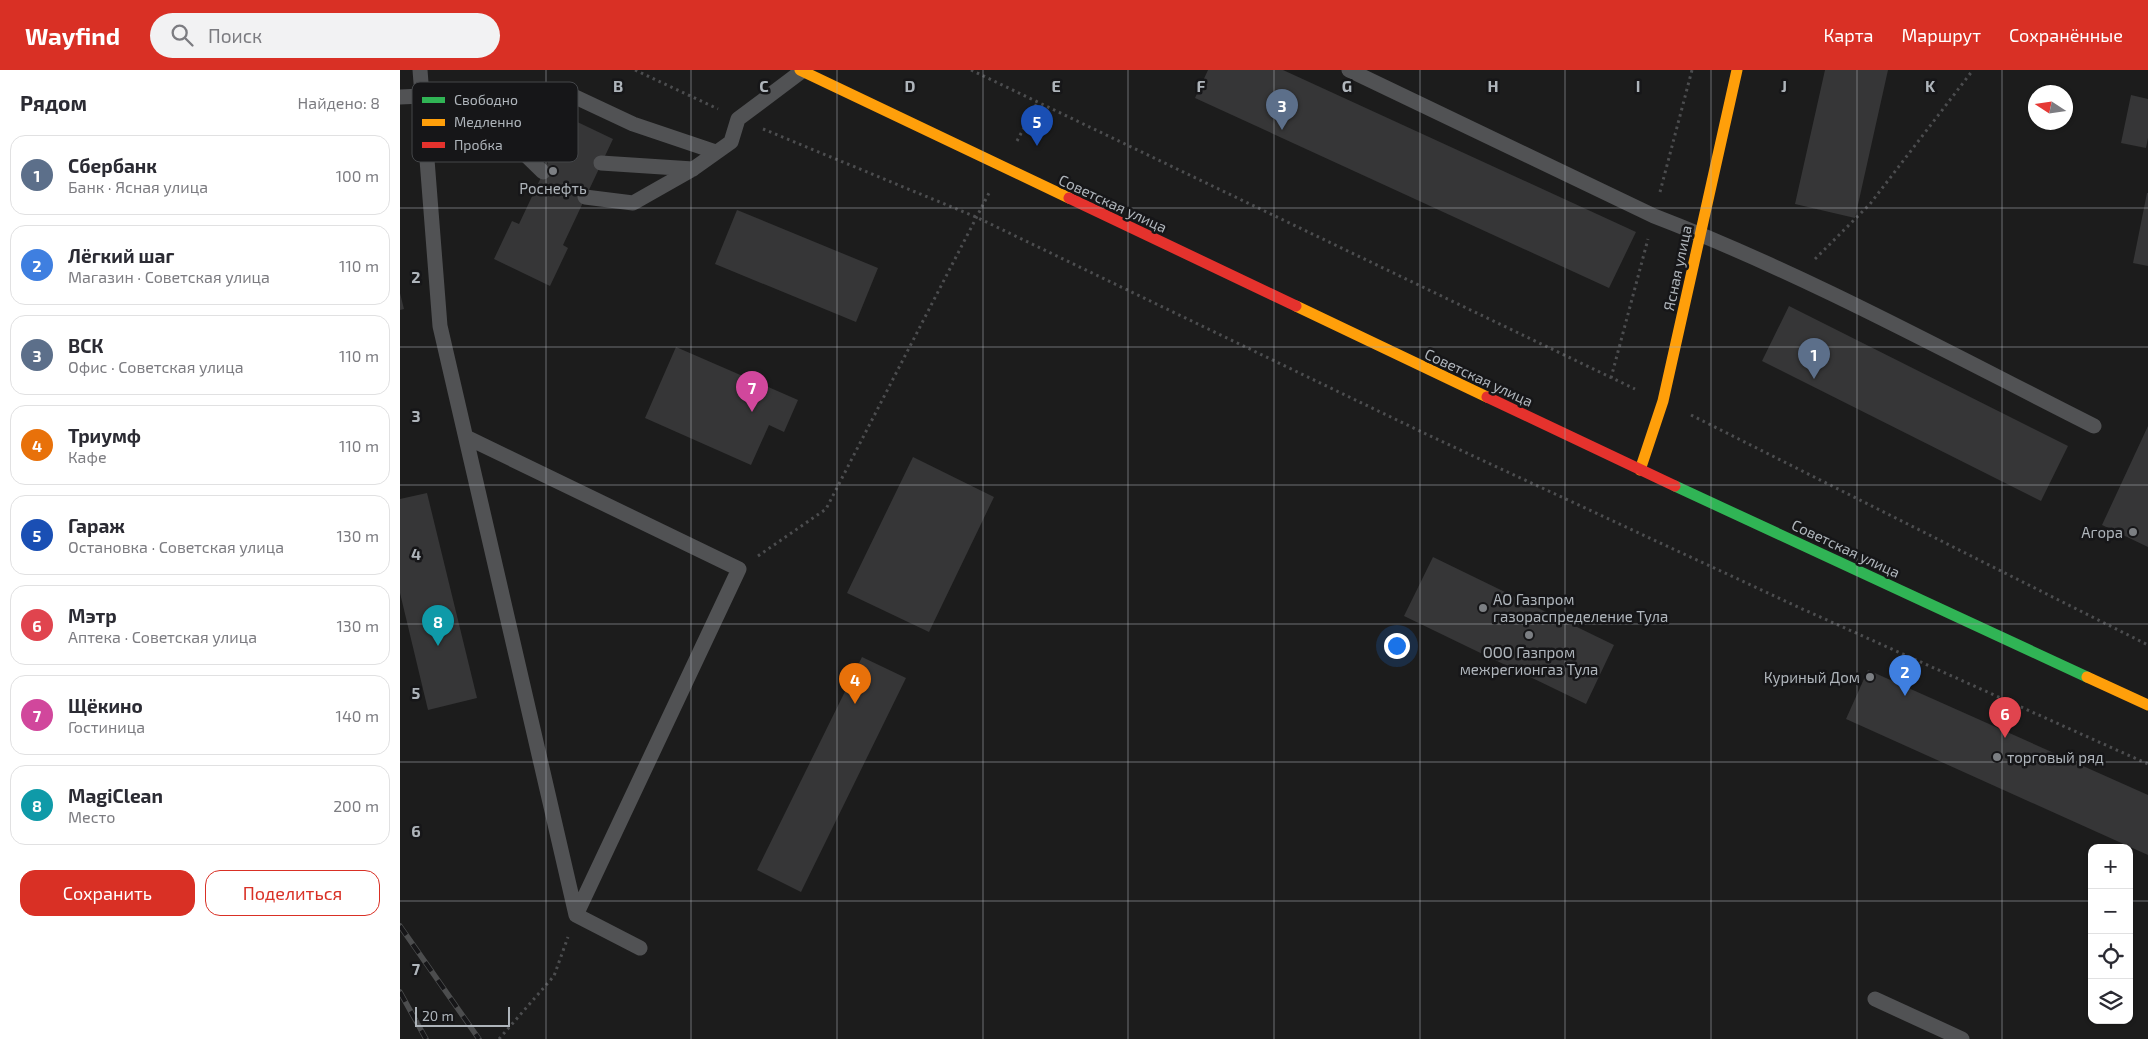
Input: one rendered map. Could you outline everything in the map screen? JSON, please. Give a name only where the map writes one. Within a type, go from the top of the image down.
[{"type":"main road","name":"Советская улица","points":[[801,70],[1640,470],[2148,704]]},
{"type":"main road","name":"Ясная улица","points":[[1640,470],[1663,401],[1737,70]]},
{"type":"lane","points":[[585,197],[633,203],[693,169],[731,142],[738,119],[801,70]]},
{"type":"lane","points":[[1349,70],[1654,216],[1699,234],[1796,278],[2094,426]]},
{"type":"lane","points":[[578,98],[633,124],[716,152]]},
{"type":"lane","points":[[427,162],[440,326],[576,915],[640,948]]},
{"type":"lane","points":[[534,162],[544,172]]},
{"type":"lane","points":[[601,163],[693,169]]},
{"type":"lane","points":[[466,437],[738,569],[576,915]]},
{"type":"lane","points":[[1875,998],[1962,1039]]},
{"type":"path","points":[[635,70],[738,119],[976,217],[1426,434],[1798,607],[2148,764]]},
{"type":"path","points":[[971,70],[1602,374],[1663,401],[2148,645]]},
{"type":"path","points":[[1796,278],[1870,204],[1973,70]]},
{"type":"path","points":[[738,569],[826,509],[976,217]]},
{"type":"path","points":[[499,1039],[554,976],[576,915]]},
{"type":"building","points":[[1208,70],[1283,70],[1636,232],[1609,288],[1195,98]]},
{"type":"building","points":[[1825,70],[1888,70],[1855,218],[1795,204]]},
{"type":"building","points":[[2131,95],[2148,99],[2148,138],[2146,148],[2121,143]]},
{"type":"building","points":[[578,122],[613,139],[563,245],[568,248],[550,286],[494,259],[512,221],[519,224],[548,162],[578,162]]},
{"type":"building","points":[[2148,193],[2148,266],[2133,263]]},
{"type":"building","points":[[737,210],[878,268],[856,322],[715,264]]},
{"type":"building","points":[[400,293],[404,309],[400,310]]},
{"type":"building","points":[[1789,306],[2068,446],[2041,501],[1762,361]]},
{"type":"building","points":[[676,347],[798,400],[784,432],[769,425],[751,465],[645,418]]},
{"type":"building","points":[[2148,426],[2148,547],[2102,525]]},
{"type":"building","points":[[913,457],[994,497],[929,632],[847,593]]},
{"type":"building","points":[[427,493],[477,698],[428,710],[400,593],[400,499]]},
{"type":"building","points":[[1433,557],[1614,645],[1586,704],[1404,616]]},
{"type":"building","points":[[862,657],[906,678],[801,892],[757,870]]},
{"type":"building","name":"торговый ряд","points":[[1868,670],[2148,795],[2148,855],[2133,848],[2133,844],[2124,844],[1846,719]]},
{"type":"railway","points":[[400,926],[479,1039]]},
{"type":"railway","points":[[400,992],[426,1039]]},
{"type":"traffic: fast","points":[[1675,486],[2087,677]]},
{"type":"traffic: slow","points":[[800,70],[1069,198]]},
{"type":"traffic: slow","points":[[1640,470],[1663,401],[1737,70]]},
{"type":"traffic: slow","points":[[1296,306],[1487,397]]},
{"type":"traffic: slow","points":[[2087,677],[2148,705]]},
{"type":"traffic: jam","points":[[1069,198],[1296,306]]},
{"type":"traffic: jam","points":[[1487,397],[1675,486]]},
{"type":"place","name":"ВСК","points":[[1282,130]]},
{"type":"place","name":"Гараж","points":[[1037,146]]},
{"type":"place","name":"Роснефть","points":[[553,171]]},
{"type":"place","name":"Сбербанк","points":[[1814,379]]},
{"type":"place","name":"Щёкино","points":[[752,412]]},
{"type":"place","name":"Агора","points":[[2133,532]]},
{"type":"place","name":"АО Газпром газораспределение Тула","points":[[1483,608]]},
{"type":"place","name":"ООО Газпром межрегионгаз Тула","points":[[1529,635]]},
{"type":"place","name":"MagiClean","points":[[438,646]]},
{"type":"place","name":"Куриный Дом","points":[[1870,677]]},
{"type":"place","name":"Лёгкий шаг","points":[[1905,696]]},
{"type":"place","name":"Триумф","points":[[855,704]]},
{"type":"place","name":"Мэтр","points":[[2005,738]]},
{"type":"place","name":"торговый ряд","points":[[1997,757]]}]
